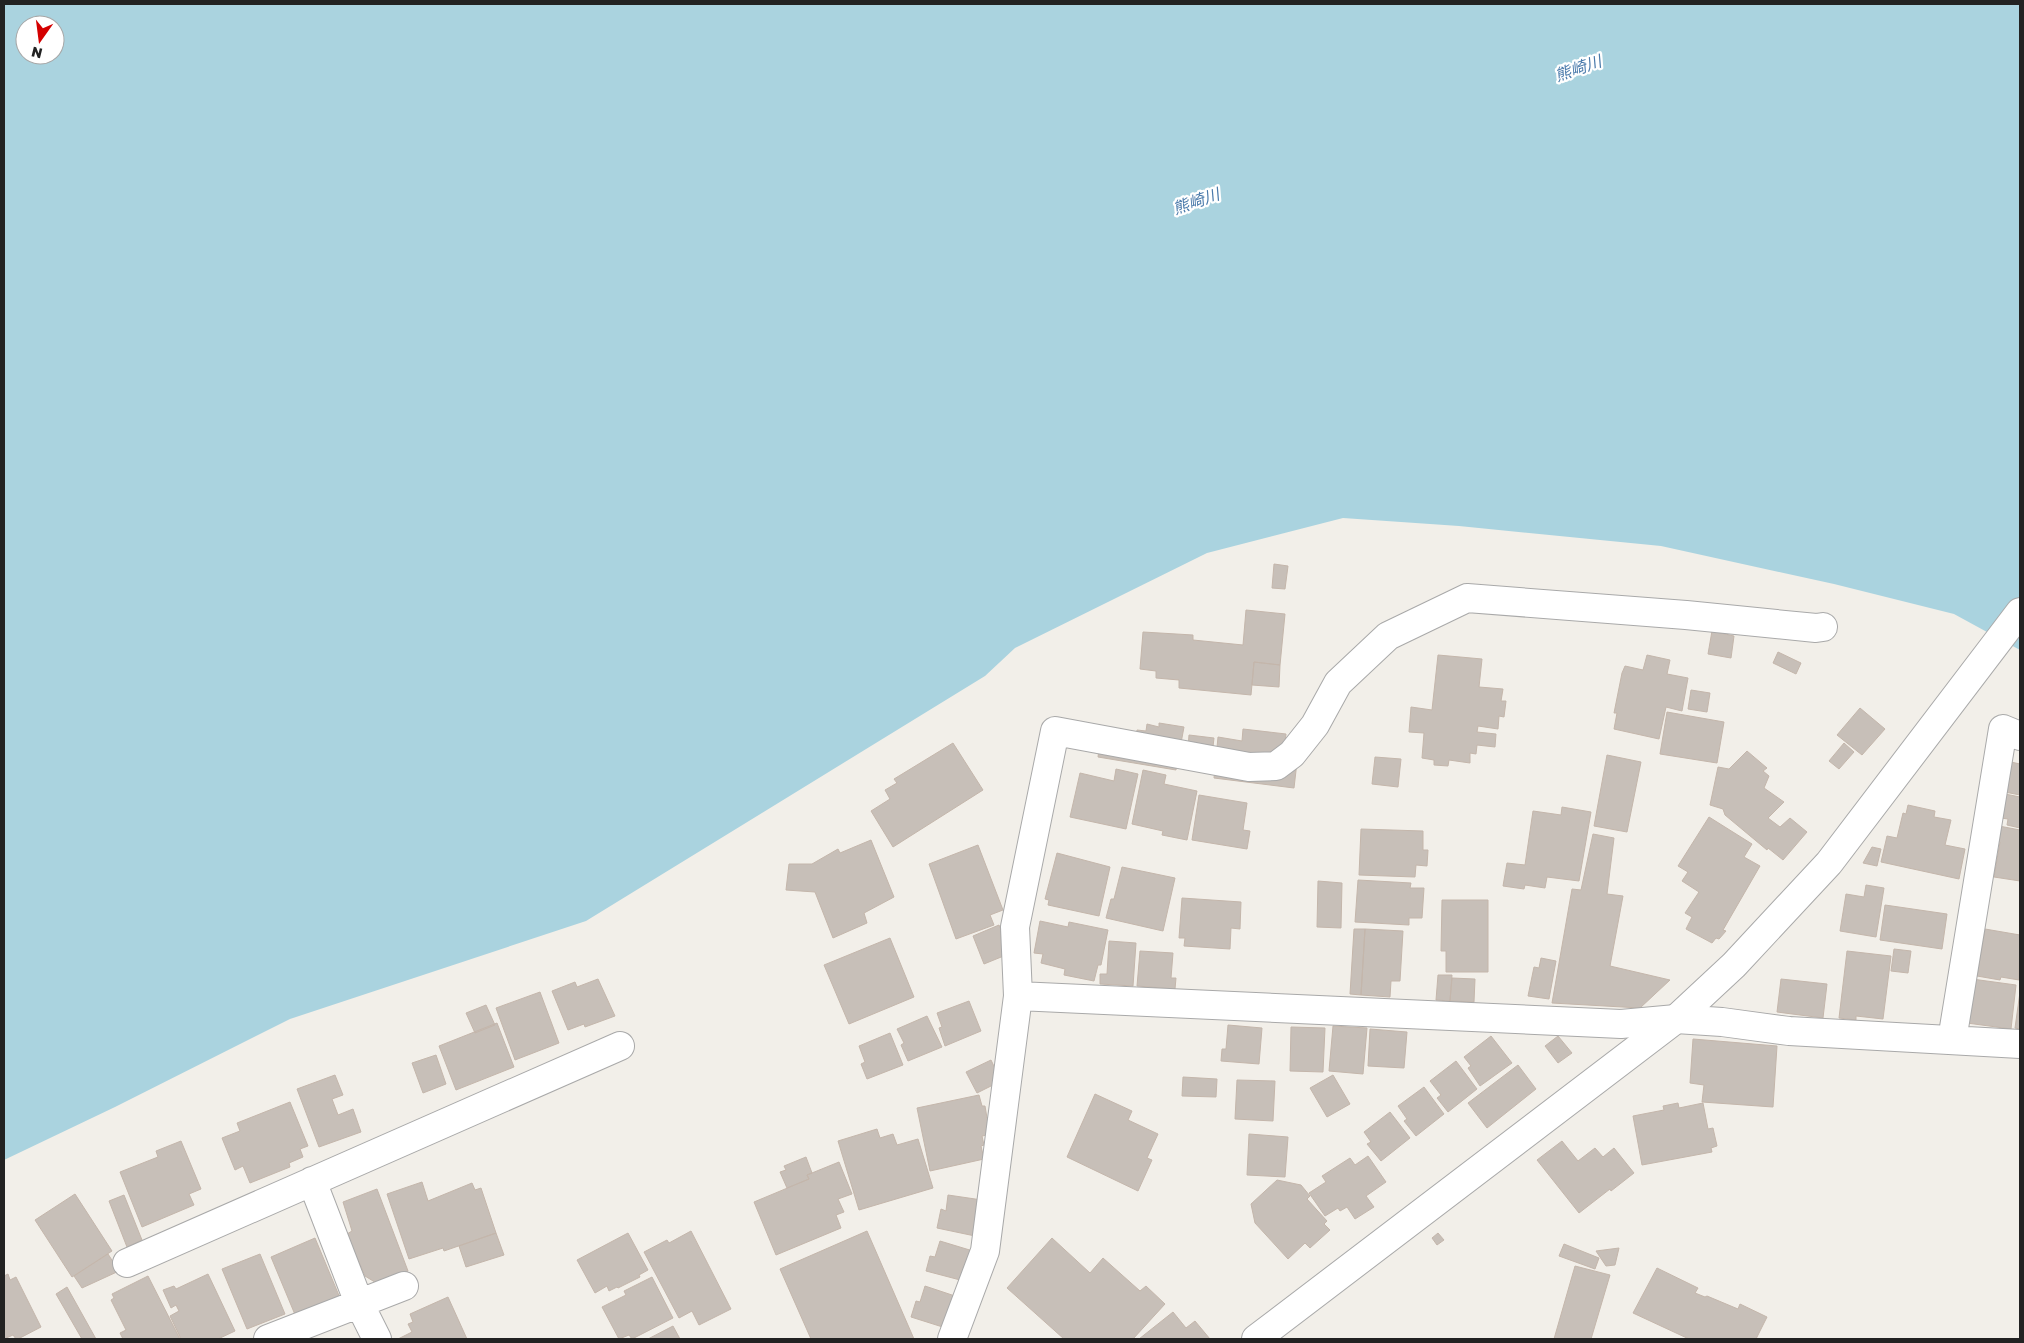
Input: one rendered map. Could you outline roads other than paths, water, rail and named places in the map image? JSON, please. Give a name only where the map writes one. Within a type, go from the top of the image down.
[{"type":"street","points":[[952,1339],[985,1251],[1018,996],[1015,926],[1054,731],[1249,767],[1276,766],[1292,754],[1306,738],[1338,683],[1388,636],[1467,598],[1686,615],[1816,628],[1824,627]]},
{"type":"street","points":[[1256,1339],[1676,1019],[1734,965],[1829,863],[1973,671],[2020,612]]},
{"type":"street","points":[[1952,1040],[2003,729],[2020,736]]},
{"type":"street","points":[[1018,996],[1621,1024],[1676,1019],[1722,1022],[1790,1031],[2020,1044]]},
{"type":"street","points":[[127,1263],[620,1046]]},
{"type":"street","points":[[312,1181],[359,1303],[377,1339]]},
{"type":"street","points":[[268,1339],[404,1286]]},
{"type":"water","name":"熊崎川","points":[[4,4],[2020,4],[2020,650],[1954,614],[1834,584],[1661,546],[1459,526],[1343,518],[1207,553],[1015,648],[985,676],[586,921],[290,1019],[115,1107],[4,1160]]}]
